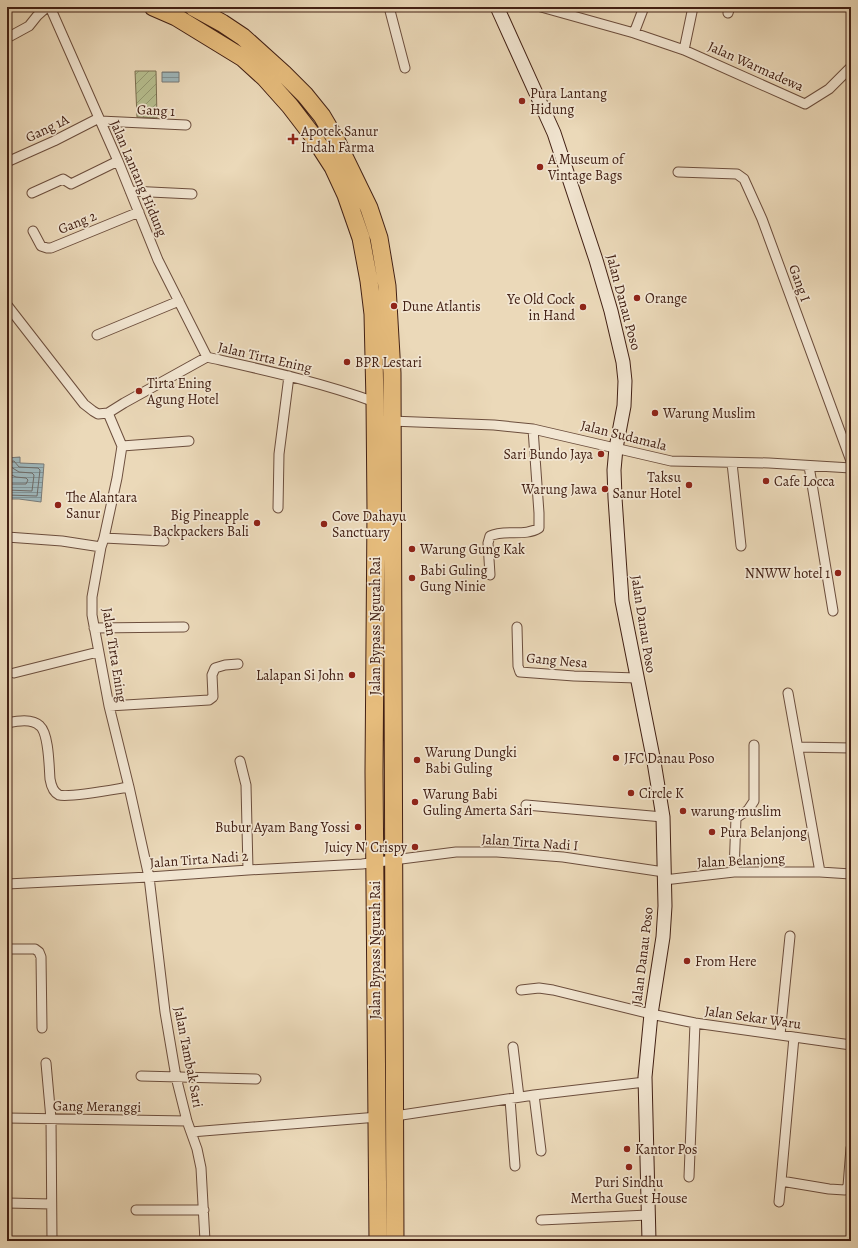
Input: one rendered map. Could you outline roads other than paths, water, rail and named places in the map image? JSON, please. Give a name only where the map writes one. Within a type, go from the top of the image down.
[{"type":"highway","name":"Jalan Bypass Ngurah Rai","points":[[153,7],[176,17],[243,58],[265,78],[290,106],[313,136],[332,167],[346,195],[361,238],[369,281],[373,314],[375,402],[375,862],[378,1241]]},
{"type":"highway","name":"Jalan Bypass Ngurah Rai","points":[[194,7],[243,36],[305,95],[322,116],[353,172],[368,208],[379,238],[387,286],[392,373],[395,1241]]},
{"type":"street","points":[[7,38],[29,26],[37,16],[49,7]]},
{"type":"street","name":"Jalan Lantang Hidung","points":[[49,7],[100,119],[158,260],[207,357]]},
{"type":"street","points":[[389,7],[405,68]]},
{"type":"street","name":"Jalan Danau Poso","points":[[497,7],[554,133],[592,247],[611,311],[623,362],[625,381],[624,406],[616,448],[615,498],[622,601],[654,762],[663,817],[665,906],[664,937],[651,1014],[646,1054],[645,1082],[649,1241]]},
{"type":"street","name":"Jalan Warmadewa","points":[[541,7],[634,32],[684,50],[805,104],[829,89],[851,67]]},
{"type":"street","points":[[634,32],[644,7]]},
{"type":"street","points":[[684,50],[693,7]]},
{"type":"street","name":"Gang 1","points":[[100,119],[186,125]]},
{"type":"street","name":"Gang 1A","points":[[7,162],[100,119]]},
{"type":"street","points":[[32,193],[63,179],[71,184],[118,161]]},
{"type":"street","name":"Gang I","points":[[678,172],[737,174],[744,179],[762,219],[851,461]]},
{"type":"street","points":[[130,191],[192,194]]},
{"type":"street","name":"Gang 2","points":[[33,231],[41,246],[51,248],[139,212]]},
{"type":"street","points":[[97,335],[179,301]]},
{"type":"street","points":[[7,304],[84,404],[98,414],[108,413],[122,446],[189,441]]},
{"type":"street","name":"Jalan Tirta Ening","points":[[108,413],[207,357],[290,376],[347,392],[375,402]]},
{"type":"street","points":[[278,508],[279,454],[290,376]]},
{"type":"street","name":"Jalan Sudamala","points":[[391,421],[494,425],[533,429],[671,461],[770,463],[851,468]]},
{"type":"street","points":[[490,575],[488,544],[490,536],[497,533],[534,532],[539,528],[533,429]]},
{"type":"street","name":"Jalan Tirta Ening","points":[[122,446],[117,478],[92,597],[92,615],[109,706],[149,877]]},
{"type":"street","points":[[732,463],[741,546]]},
{"type":"street","points":[[808,466],[833,612]]},
{"type":"street","points":[[7,537],[103,543],[164,541]]},
{"type":"street","points":[[94,628],[184,627]]},
{"type":"street","name":"Gang Nesa","points":[[517,628],[518,666],[520,672],[574,676],[637,678]]},
{"type":"street","points":[[14,673],[98,652]]},
{"type":"street","points":[[109,706],[208,700],[213,697],[212,675],[215,668],[225,665],[238,664]]},
{"type":"street","points":[[788,693],[820,872]]},
{"type":"street","points":[[7,723],[28,721],[39,725],[42,729],[45,738],[51,785],[58,795],[74,795],[129,787]]},
{"type":"street","points":[[734,872],[735,821],[738,816],[748,810],[754,801],[754,745]]},
{"type":"street","points":[[798,747],[851,748]]},
{"type":"street","points":[[240,761],[246,785],[248,870]]},
{"type":"street","points":[[526,805],[663,817]]},
{"type":"street","name":"Jalan Tirta Nadi I","points":[[393,860],[456,852],[497,852],[563,857],[664,876]]},
{"type":"street","name":"Jalan Tirta Nadi 2","points":[[7,884],[149,877],[393,860]]},
{"type":"street","name":"Jalan Belanjong","points":[[664,876],[734,872],[820,872],[851,874]]},
{"type":"street","name":"Jalan Tambak Sari","points":[[149,877],[165,1012],[176,1077],[201,1168],[205,1241]]},
{"type":"street","points":[[780,1035],[790,936]]},
{"type":"street","points":[[7,949],[35,949],[41,956],[42,1028]]},
{"type":"street","name":"Jalan Sekar Waru","points":[[521,990],[539,988],[553,990],[695,1023],[851,1045]]},
{"type":"street","points":[[688,1177],[695,1023]]},
{"type":"street","points":[[779,1202],[794,1037]]},
{"type":"street","points":[[513,1047],[515,1166]]},
{"type":"street","points":[[46,1063],[51,1119],[52,1241]]},
{"type":"street","points":[[141,1076],[256,1079]]},
{"type":"street","points":[[395,1116],[534,1095],[645,1082]]},
{"type":"street","points":[[534,1095],[541,1151]]},
{"type":"street","points":[[191,1132],[378,1117]]},
{"type":"street","name":"Gang Meranggi","points":[[7,1118],[187,1121]]},
{"type":"street","points":[[781,1181],[829,1189],[845,1190],[848,1186],[851,1148]]},
{"type":"street","points":[[7,1203],[51,1204]]},
{"type":"street","points":[[136,1210],[204,1210]]},
{"type":"street","points":[[541,1220],[648,1215]]},
{"type":"water","points":[[162,72],[179,72],[179,82],[162,82]]},
{"type":"water","points":[[20,457],[20,463],[44,464],[41,502],[7,499],[7,458]]},
{"type":"place","name":"Pura Lantang Hidung","points":[[522,101]]},
{"type":"place","name":"Apotek Sanur Indah Farma","points":[[293,139]]},
{"type":"place","name":"A Museum of Vintage Bags","points":[[540,167]]},
{"type":"place","name":"Orange","points":[[637,298]]},
{"type":"place","name":"Dune Atlantis","points":[[394,306]]},
{"type":"place","name":"Ye Old Cock in Hand","points":[[583,307]]},
{"type":"place","name":"BPR Lestari","points":[[347,362]]},
{"type":"place","name":"Tirta Ening Agung Hotel","points":[[139,391]]},
{"type":"place","name":"Warung Muslim","points":[[655,413]]},
{"type":"place","name":"Sari Bundo Jaya","points":[[601,454]]},
{"type":"place","name":"Cafe Locca","points":[[766,481]]},
{"type":"place","name":"Taksu Sanur Hotel","points":[[689,485]]},
{"type":"place","name":"Warung Jawa","points":[[605,489]]},
{"type":"place","name":"The Alantara Sanur","points":[[58,505]]},
{"type":"place","name":"Big Pineapple Backpackers Bali","points":[[257,523]]},
{"type":"place","name":"Cove Dahayu Sanctuary","points":[[324,524]]},
{"type":"place","name":"Warung Gung Kak","points":[[412,549]]},
{"type":"place","name":"NNWW hotel 1","points":[[838,573]]},
{"type":"place","name":"Babi Guling Gung Ninie","points":[[412,578]]},
{"type":"place","name":"Lalapan Si John","points":[[352,675]]},
{"type":"place","name":"JFC Danau Poso","points":[[616,758]]},
{"type":"place","name":"Warung Dungki Babi Guling","points":[[417,760]]},
{"type":"place","name":"Circle K","points":[[631,793]]},
{"type":"place","name":"Warung Babi Guling Amerta Sari","points":[[415,802]]},
{"type":"place","name":"warung muslim","points":[[683,811]]},
{"type":"place","name":"Bubur Ayam Bang Yossi","points":[[358,827]]},
{"type":"place","name":"Pura Belanjong","points":[[712,832]]},
{"type":"place","name":"Juicy N' Crispy","points":[[415,847]]},
{"type":"place","name":"From Here","points":[[687,961]]},
{"type":"place","name":"Kantor Pos","points":[[627,1149]]},
{"type":"place","name":"Puri Sindhu Mertha Guest House","points":[[629,1167]]}]
